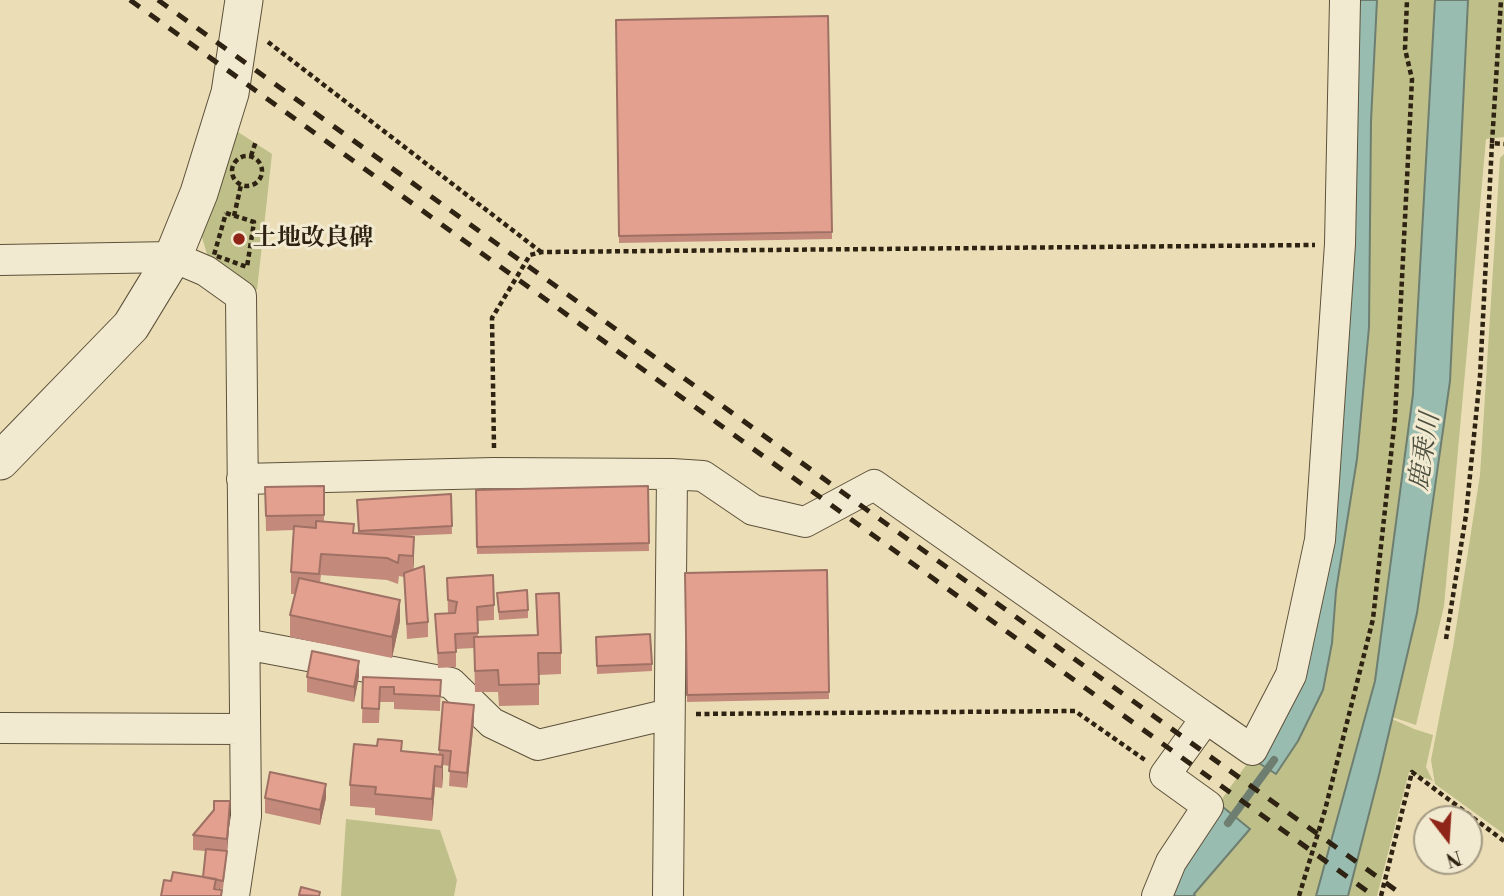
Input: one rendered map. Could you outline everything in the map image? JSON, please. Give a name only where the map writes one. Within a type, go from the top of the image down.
[{"type":"street","points":[[242,478],[494,474],[703,476],[752,510],[806,522],[874,485],[1252,750],[1291,675],[1320,540],[1340,244],[1345,0]]},
{"type":"street","points":[[0,461],[131,326],[173,257],[199,193],[230,93],[243,11]]},
{"type":"street","points":[[0,260],[173,257],[206,271],[241,296],[246,816],[234,896]]},
{"type":"street","points":[[668,896],[672,474]]},
{"type":"street","points":[[245,644],[451,683],[492,723],[538,745],[669,714]]},
{"type":"street","points":[[1157,896],[1171,862],[1208,806],[1166,775],[1206,718]]},
{"type":"street","points":[[0,728],[246,729]]},
{"type":"path","points":[[1299,896],[1325,810],[1373,619],[1395,418],[1412,79],[1405,49],[1407,0]]},
{"type":"path","points":[[1446,639],[1466,515],[1480,376],[1501,0]]},
{"type":"path","points":[[243,11],[542,252]]},
{"type":"path","points":[[251,156],[256,141]]},
{"type":"path","points":[[1492,143],[1504,144]]},
{"type":"path","points":[[251,156],[259,161],[262,175],[251,186],[241,185],[233,178],[232,167],[237,158],[251,156]]},
{"type":"path","points":[[234,216],[241,185]]},
{"type":"path","points":[[226,214],[234,216],[254,222],[247,267],[214,256],[226,214]]},
{"type":"path","points":[[494,474],[492,318],[530,255],[542,252],[1340,244]]},
{"type":"path","points":[[669,714],[1075,711],[1166,775]]},
{"type":"path","points":[[1381,896],[1412,772],[1504,841]]},
{"type":"green space","points":[[1349,0],[1504,0],[1504,137],[1486,139],[1444,606],[1416,725],[1377,712],[1433,735],[1426,767],[1433,781],[1409,772],[1377,896],[1163,896],[1176,863],[1254,754],[1291,681],[1328,693],[1292,679],[1314,575]]},
{"type":"green space","points":[[235,130],[272,154],[257,290],[209,261],[199,227]]},
{"type":"green space","points":[[1504,154],[1504,834],[1483,819],[1483,805],[1464,805],[1435,784],[1431,760],[1453,647],[1480,475],[1500,158]]},
{"type":"green space","points":[[346,819],[440,830],[457,880],[454,896],[341,896]]},
{"type":"water","points":[[1350,0],[1377,0],[1371,121],[1369,327],[1357,459],[1323,690],[1298,741],[1276,774],[1254,760],[1297,685]]},
{"type":"water","name":"鹿乗川","points":[[1435,0],[1468,0],[1450,381],[1417,613],[1348,896],[1316,896],[1375,681],[1413,394]]},
{"type":"water","points":[[1218,803],[1250,829],[1195,896],[1169,896]]},
{"type":"building","points":[[828,16],[832,232],[619,236],[616,20]]},
{"type":"building","points":[[324,486],[324,515],[266,516],[265,487]]},
{"type":"building","points":[[648,486],[649,543],[477,547],[476,490]]},
{"type":"building","points":[[451,494],[452,526],[359,531],[357,500]]},
{"type":"building","points":[[316,521],[354,524],[353,533],[414,537],[413,556],[399,555],[398,563],[387,558],[321,554],[319,574],[291,572],[294,526],[316,528]]},
{"type":"building","points":[[424,566],[428,622],[407,624],[404,573]]},
{"type":"building","points":[[827,570],[829,692],[687,695],[685,573]]},
{"type":"building","points":[[493,575],[494,605],[477,607],[478,633],[455,634],[456,652],[438,653],[435,614],[455,613],[457,602],[448,600],[447,578]]},
{"type":"building","points":[[299,578],[400,600],[392,637],[290,615]]},
{"type":"building","points":[[527,590],[528,610],[499,612],[497,593]]},
{"type":"building","points":[[559,593],[561,653],[538,653],[539,684],[499,685],[498,670],[475,671],[474,637],[538,635],[536,594]]},
{"type":"building","points":[[650,634],[652,664],[597,666],[596,637]]},
{"type":"building","points":[[312,651],[359,661],[354,687],[307,677]]},
{"type":"building","points":[[363,677],[441,680],[440,696],[394,694],[394,687],[380,687],[379,709],[362,708]]},
{"type":"building","points":[[443,702],[474,705],[467,773],[449,771],[451,751],[439,750]]},
{"type":"building","points":[[378,739],[402,741],[401,751],[443,755],[442,767],[435,766],[432,799],[375,794],[376,787],[350,785],[354,744],[377,746]]},
{"type":"building","points":[[270,772],[326,784],[320,810],[265,798]]},
{"type":"building","points":[[214,801],[230,801],[227,839],[193,835],[214,810]]},
{"type":"building","points":[[206,849],[227,851],[223,881],[203,877]]},
{"type":"building","points":[[173,872],[216,879],[214,889],[222,890],[221,896],[161,896],[164,880],[171,881]]},
{"type":"building","points":[[301,887],[320,892],[319,896],[299,895]]},
{"type":"waterway","points":[[1228,823],[1274,760]]},
{"type":"railway","points":[[130,0],[1374,896]]},
{"type":"railway","points":[[158,0],[1404,896]]},
{"type":"place","name":"土地改良碑","points":[[239,239]]}]
